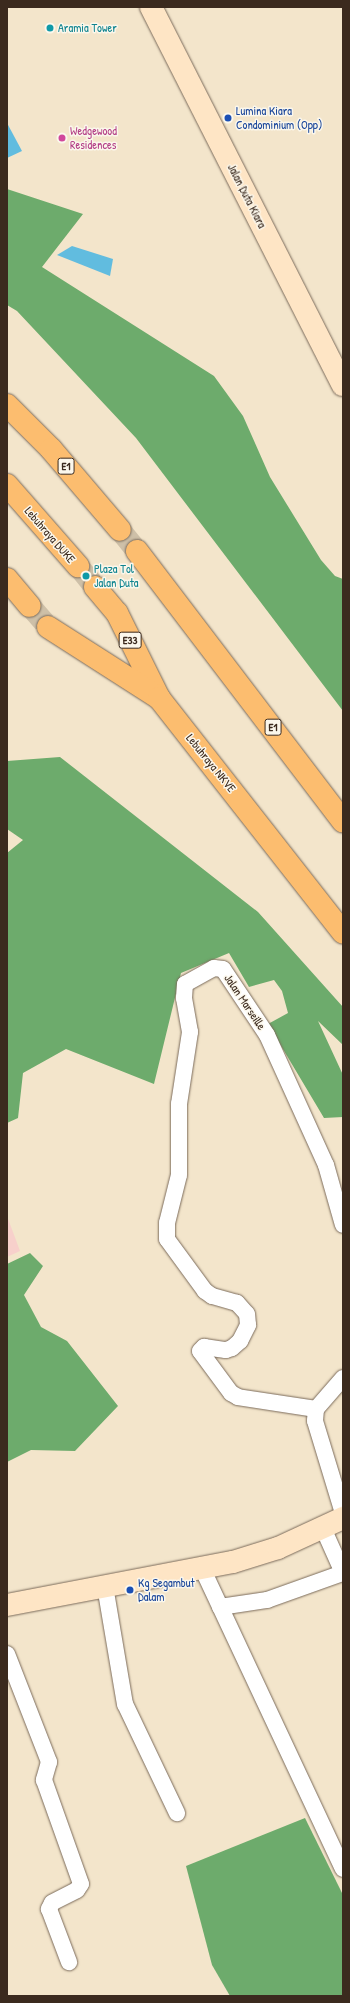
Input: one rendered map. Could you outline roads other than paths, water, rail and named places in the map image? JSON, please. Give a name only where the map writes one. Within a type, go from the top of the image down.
[{"type":"highway","name":"E1","points":[[7,406],[51,449],[120,530]]},
{"type":"highway","name":"Lebuhraya DUKE","points":[[7,485],[78,566]]},
{"type":"highway","name":"E1","points":[[137,551],[343,821]]},
{"type":"highway","points":[[7,579],[30,606]]},
{"type":"highway","name":"E33","points":[[95,587],[117,612],[159,698]]},
{"type":"highway","name":"Lebuhraya NKVE","points":[[48,627],[159,698],[343,932]]},
{"type":"main road","name":"Jalan Duta Kiara","points":[[151,7],[343,385]]},
{"type":"main road","points":[[7,1605],[202,1568],[278,1548],[343,1518]]},
{"type":"street","name":"Jalan Marseille","points":[[316,1409],[255,1401],[238,1397],[231,1393],[218,1371],[201,1354],[200,1349],[232,1348],[240,1341],[248,1325],[248,1314],[237,1303],[212,1296],[205,1291],[167,1239],[167,1223],[179,1175],[179,1104],[190,1032],[184,998],[185,984],[214,968],[223,969],[267,1035],[326,1165],[343,1225]]},
{"type":"street","points":[[343,1378],[316,1409],[317,1429],[343,1513]]},
{"type":"street","points":[[220,1607],[267,1600],[343,1573],[323,1528]]},
{"type":"street","points":[[202,1568],[343,1869]]},
{"type":"street","points":[[105,1586],[125,1704],[177,1813]]},
{"type":"street","points":[[7,1654],[49,1762],[44,1780],[81,1884],[77,1890],[52,1902],[49,1909],[69,1962]]},
{"type":"water","points":[[7,123],[22,151],[7,158]]},
{"type":"water","points":[[72,246],[113,259],[110,276],[57,255]]},
{"type":"tunnel","points":[[120,530],[137,551]]},
{"type":"tunnel","points":[[78,566],[95,587]]},
{"type":"tunnel","points":[[30,606],[48,627]]},
{"type":"place","name":"Aramia Tower","points":[[50,28]]},
{"type":"place","name":"Lumina Kiara Condominium (Opp)","points":[[228,118]]},
{"type":"place","name":"Wedgewood Residences","points":[[62,138]]},
{"type":"place","name":"Plaza Tol Jalan Duta","points":[[86,576]]},
{"type":"place","name":"Kg Segambut Dalam","points":[[130,1590]]}]
